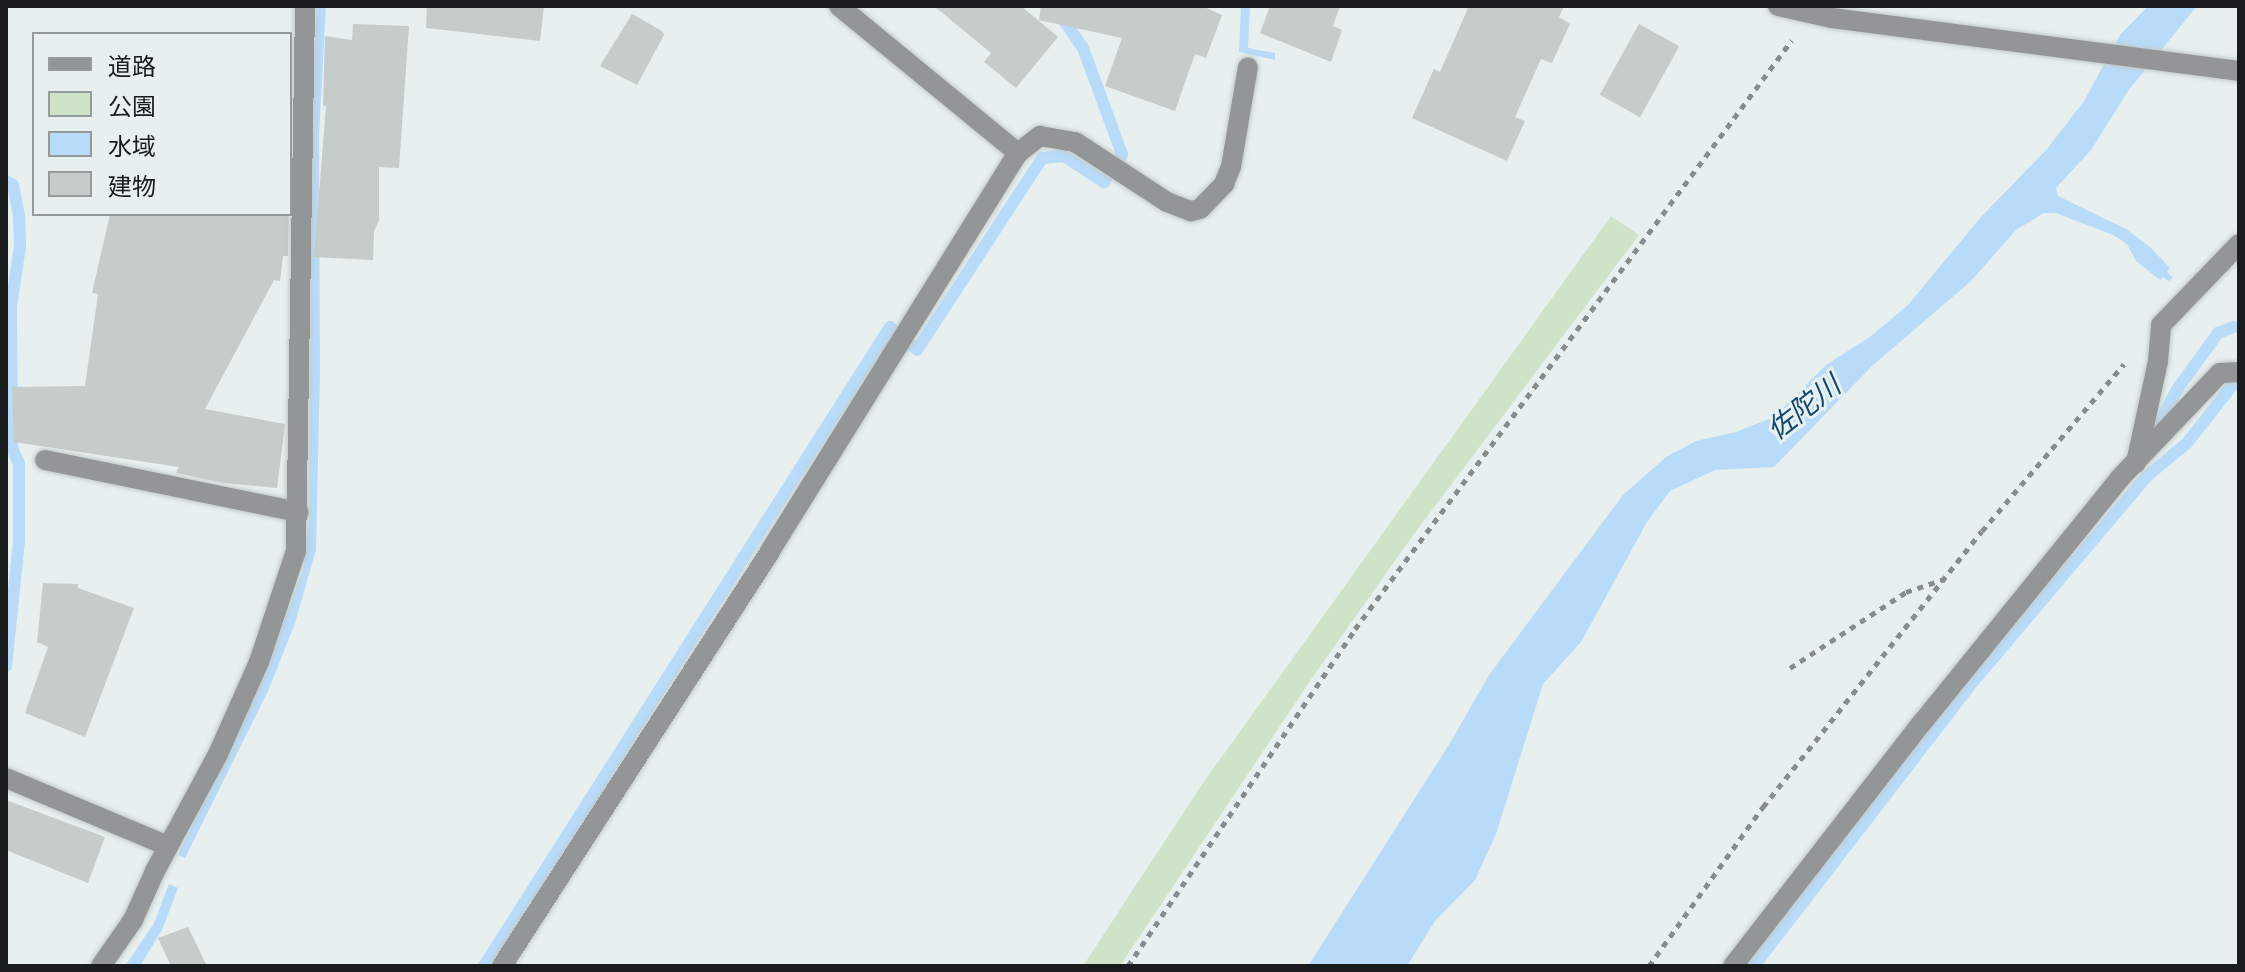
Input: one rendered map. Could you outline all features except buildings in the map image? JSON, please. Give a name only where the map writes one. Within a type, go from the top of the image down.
[{"type":"street","points":[[101,966],[133,920],[168,846],[218,754],[259,662],[296,551],[305,6]]},
{"type":"street","points":[[839,6],[1018,153]]},
{"type":"street","points":[[1778,6],[2239,71]]},
{"type":"street","points":[[502,966],[770,551],[1018,153],[1040,136],[1075,142],[1167,202],[1191,211],[1200,209],[1224,184],[1231,167],[1248,67]]},
{"type":"street","points":[[2136,463],[2158,361],[2161,325],[2239,244]]},
{"type":"street","points":[[1733,966],[1921,724],[2136,463],[2220,373],[2239,372]]},
{"type":"street","points":[[45,460],[299,512]]},
{"type":"street","points":[[6,778],[168,846]]},
{"type":"path","points":[[1128,966],[1355,629],[1822,13]]},
{"type":"path","points":[[1649,966],[1763,807],[1944,579],[2129,357],[2161,325]]},
{"type":"path","points":[[1790,668],[1906,592],[1944,579]]},
{"type":"green space","points":[[1611,216],[1639,235],[1414,534],[1312,678],[1120,966],[1083,966],[1203,783]]},
{"type":"water","points":[[317,6],[326,6],[319,135],[320,371],[316,550],[295,623],[269,689],[185,858],[178,855],[263,678],[303,569],[309,519],[312,106]]},
{"type":"water","points":[[1241,6],[1250,6],[1248,48],[1275,53],[1275,60],[1239,52]]},
{"type":"water","name":"佐陀川","points":[[2148,6],[2197,6],[2128,91],[2091,150],[2056,188],[2058,196],[2126,229],[2150,247],[2170,268],[2167,272],[2173,277],[2169,281],[2163,277],[2160,280],[2136,261],[2127,244],[2113,235],[2056,213],[2044,213],[2016,230],[1970,282],[1872,366],[1774,467],[1715,470],[1670,491],[1647,522],[1581,642],[1543,684],[1496,834],[1475,880],[1435,921],[1407,966],[1308,966],[1450,743],[1489,675],[1623,495],[1666,457],[1696,441],[1736,432],[1774,417],[1826,365],[1871,336],[1909,304],[1980,218],[2047,149],[2084,101],[2120,35]]},
{"type":"water","points":[[169,884],[178,888],[162,930],[140,966],[125,966],[154,923]]},
{"type":"waterway","points":[[484,966],[890,327],[917,350],[1042,158],[1064,156],[1104,182],[1122,154],[1083,48],[1054,6]]},
{"type":"waterway","points":[[6,181],[13,185],[19,215],[20,246],[11,307],[12,448],[19,464],[19,541],[6,666]]},
{"type":"waterway","points":[[2155,433],[2176,391],[2218,333],[2234,327]]},
{"type":"waterway","points":[[1754,966],[1973,682],[2146,477],[2187,443],[2235,382]]}]
